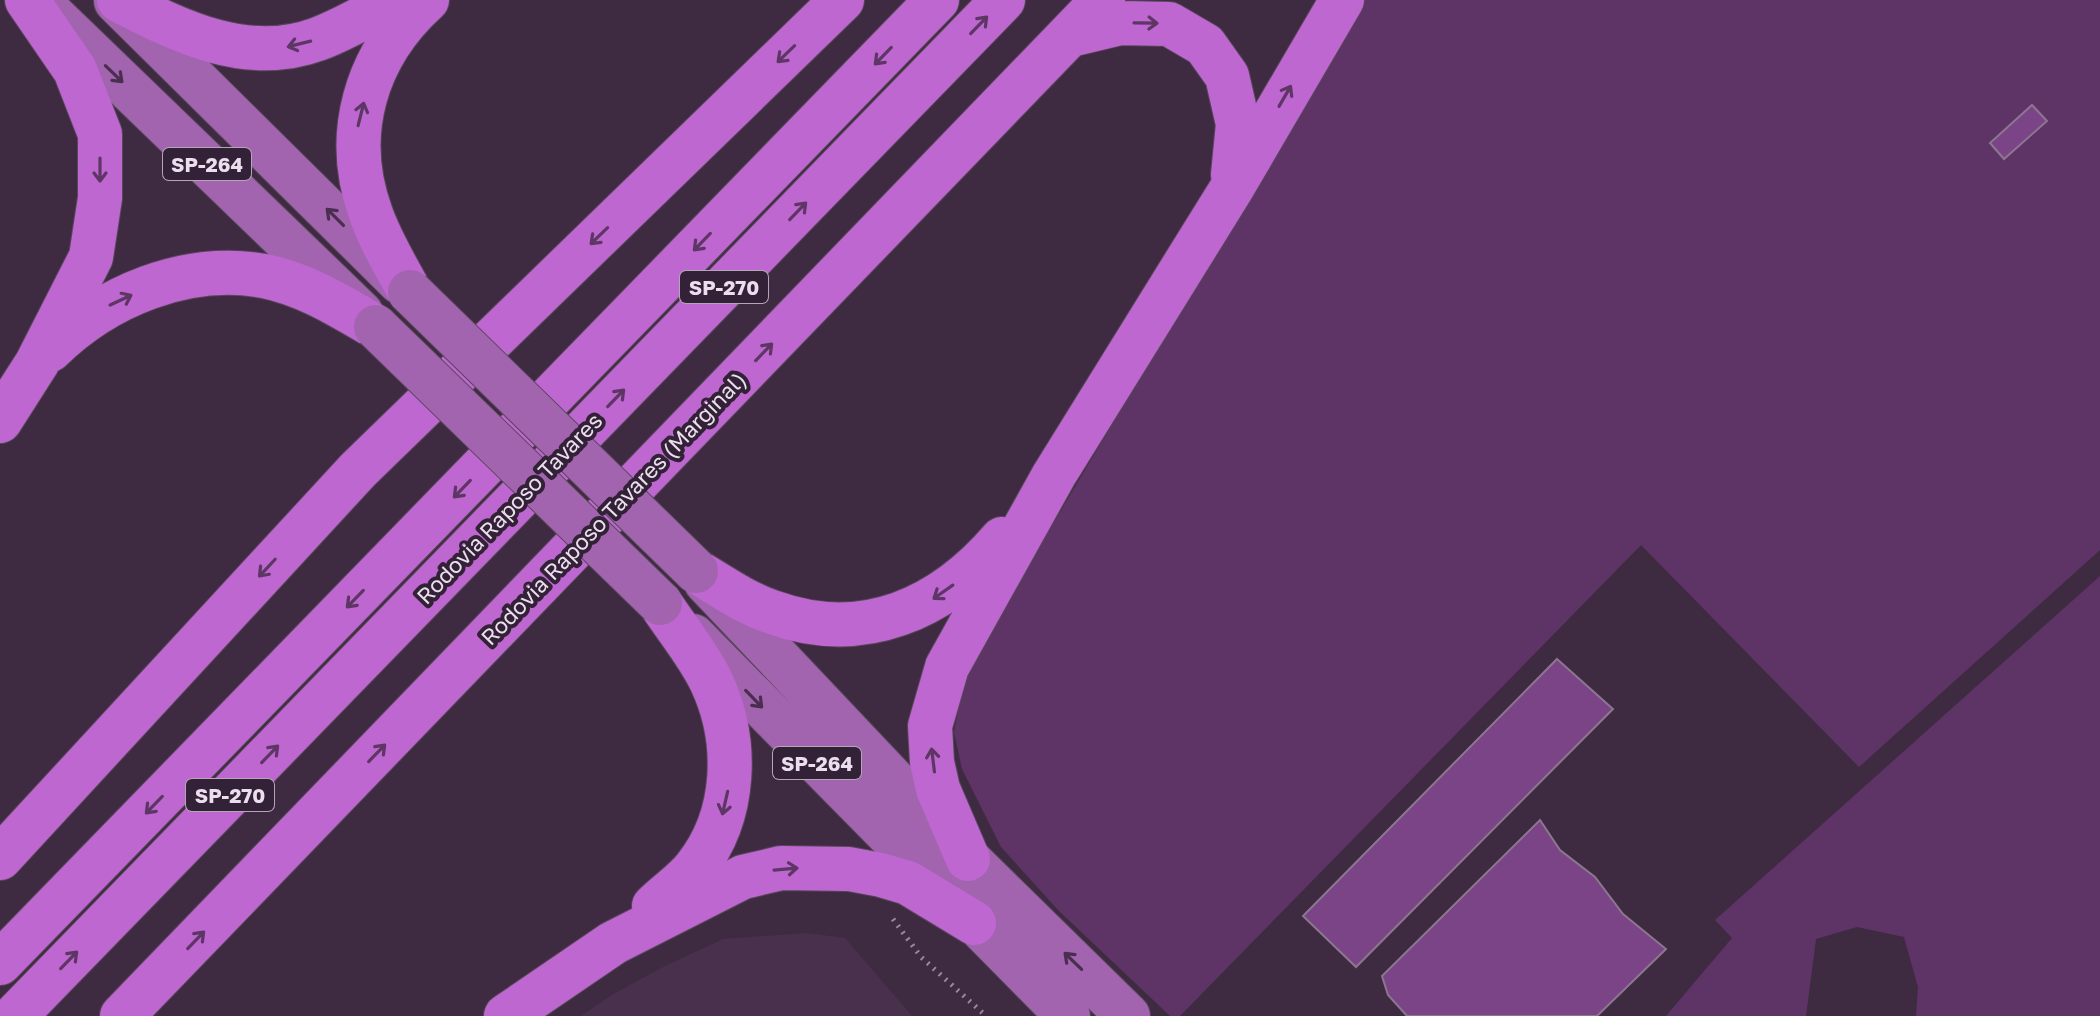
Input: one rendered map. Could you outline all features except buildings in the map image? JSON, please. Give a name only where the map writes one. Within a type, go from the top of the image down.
[{"type":"highway","points":[[0,421],[37,363],[91,257],[100,198],[100,134],[75,70],[27,0]]},
{"type":"highway","points":[[117,0],[177,30],[229,45],[256,49],[285,48],[317,40],[395,0]]},
{"type":"highway","points":[[410,292],[370,212],[359,168],[358,125],[370,80],[387,47],[409,16],[427,0]]},
{"type":"highway","points":[[2,855],[358,470],[842,0]]},
{"type":"highway","name":"SP-270","points":[[0,963],[937,0]]},
{"type":"highway","name":"Rodovia Raposo Tavares","points":[[15,1016],[1003,0]]},
{"type":"highway","name":"Rodovia Raposo Tavares (Marginal)","points":[[130,1009],[1103,0]]},
{"type":"highway","points":[[968,859],[938,789],[932,762],[930,726],[947,667],[1054,475],[1232,188],[1342,0]]},
{"type":"highway","points":[[1070,35],[1120,23],[1169,24],[1205,45],[1227,76],[1238,124],[1232,188]]},
{"type":"highway","points":[[37,363],[65,335],[99,311],[167,282],[200,274],[233,273],[265,277],[328,299],[376,327]]},
{"type":"highway","points":[[696,571],[738,597],[771,612],[842,625],[874,622],[926,604],[981,563],[1054,475]]},
{"type":"highway","points":[[613,943],[694,870],[710,846],[727,799],[727,736],[720,705],[704,670],[660,603]]},
{"type":"highway","points":[[506,1016],[613,943],[743,877],[781,868],[849,869],[881,875],[908,883],[974,923]]},
{"type":"main road","name":"SP-264","points":[[38,0],[660,603],[974,923]]},
{"type":"main road","name":"SP-264","points":[[117,0],[696,571],[968,859]]},
{"type":"main road","points":[[968,859],[1128,1016]]},
{"type":"main road","points":[[974,923],[1068,1016]]},
{"type":"path","points":[[881,875],[884,907],[921,957],[986,1016]]},
{"type":"shaded area","points":[[1364,0],[2100,0],[2100,550],[1859,767],[1641,545],[1180,1016],[1170,1016],[1058,910],[1001,847],[962,769],[954,732],[965,672]]},
{"type":"shaded area","points":[[2100,576],[2100,1016],[1916,1016],[1918,987],[1904,937],[1857,927],[1816,939],[1806,1016],[1666,1016],[1732,938],[1715,920]]},
{"type":"shaded area","points":[[806,933],[845,938],[912,1016],[581,1016],[661,968],[723,939]]}]
